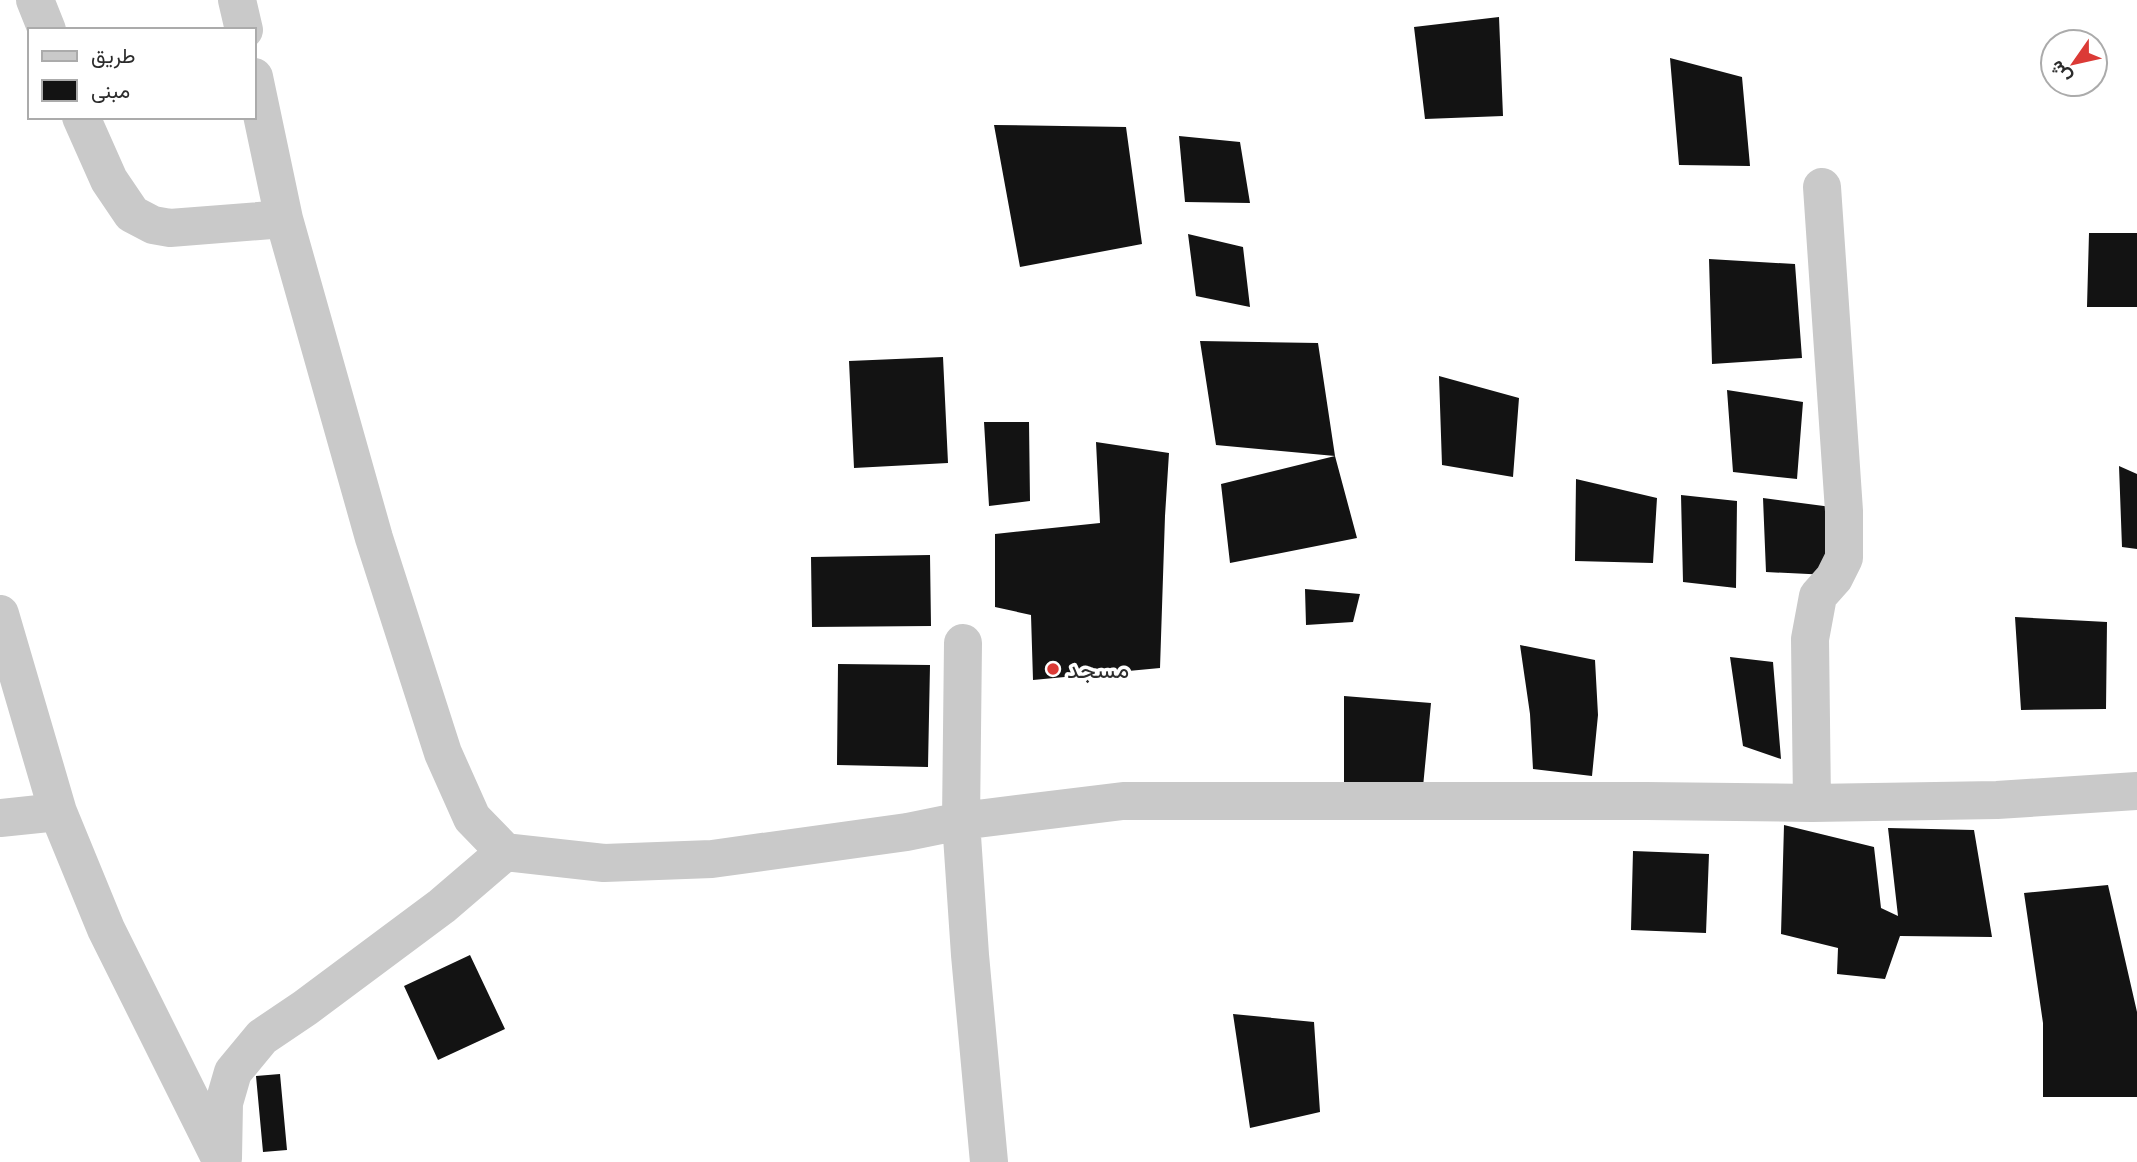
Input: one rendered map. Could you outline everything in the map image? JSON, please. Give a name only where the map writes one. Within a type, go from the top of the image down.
[{"type":"street","points":[[35,0],[46,28]]},
{"type":"street","points":[[237,0],[244,28]]},
{"type":"street","points":[[256,86],[284,219],[374,538],[443,753],[472,818],[505,852],[604,863],[712,859],[907,832],[961,821],[1124,801],[1812,803],[1997,800],[2137,791]]},
{"type":"street","points":[[82,119],[109,180],[132,214],[152,225],[170,228],[284,219]]},
{"type":"street","points":[[1812,803],[1810,639],[1818,596],[1834,578],[1844,558],[1844,511],[1822,187]]},
{"type":"street","points":[[0,614],[58,812],[106,929],[223,1162]]},
{"type":"street","points":[[963,643],[961,821],[989,1162]]},
{"type":"street","points":[[0,818],[58,812]]},
{"type":"street","points":[[223,1162],[224,1103],[233,1072],[262,1037],[442,906],[505,852]]},
{"type":"building","points":[[1499,17],[1503,116],[1425,119],[1414,27]]},
{"type":"building","points":[[1670,58],[1742,77],[1750,166],[1679,165]]},
{"type":"building","points":[[994,125],[1126,127],[1142,244],[1020,267]]},
{"type":"building","points":[[1179,136],[1240,142],[1250,203],[1185,202]]},
{"type":"building","points":[[2089,233],[2137,233],[2137,307],[2087,307]]},
{"type":"building","points":[[1188,234],[1243,247],[1250,307],[1196,296]]},
{"type":"building","points":[[1709,259],[1795,264],[1802,358],[1712,364]]},
{"type":"building","points":[[1200,341],[1318,343],[1335,456],[1216,445]]},
{"type":"building","points":[[943,357],[948,463],[854,468],[849,361]]},
{"type":"building","points":[[1439,376],[1519,398],[1513,477],[1442,465]]},
{"type":"building","points":[[1727,390],[1803,402],[1797,479],[1733,472]]},
{"type":"building","points":[[984,422],[1029,422],[1030,501],[989,506]]},
{"type":"building","points":[[1096,442],[1169,453],[1160,668],[1033,680],[1031,615],[995,607],[995,534],[1100,523]]},
{"type":"building","points":[[1335,456],[1357,538],[1230,563],[1221,484]]},
{"type":"building","points":[[2119,466],[2137,474],[2137,549],[2122,547]]},
{"type":"building","points":[[1576,479],[1657,498],[1653,563],[1575,561]]},
{"type":"building","points":[[1681,495],[1737,501],[1736,588],[1683,582]]},
{"type":"building","points":[[1763,498],[1839,508],[1829,575],[1766,572]]},
{"type":"building","points":[[930,555],[931,626],[812,627],[811,557]]},
{"type":"building","points":[[1305,589],[1360,594],[1353,622],[1306,625]]},
{"type":"building","points":[[2015,617],[2107,622],[2106,709],[2021,710]]},
{"type":"building","points":[[1520,645],[1595,660],[1598,715],[1592,776],[1533,769],[1530,714]]},
{"type":"building","points":[[1730,657],[1773,662],[1781,759],[1743,746]]},
{"type":"building","points":[[838,664],[930,665],[928,767],[837,765]]},
{"type":"building","points":[[1344,696],[1431,703],[1423,787],[1344,782]]},
{"type":"building","points":[[1784,825],[1874,847],[1881,908],[1898,916],[1888,828],[1974,830],[1992,937],[1900,936],[1885,979],[1837,974],[1838,948],[1781,934]]},
{"type":"building","points":[[1633,851],[1709,854],[1706,933],[1631,930]]},
{"type":"building","points":[[2108,885],[2137,1012],[2137,1097],[2043,1097],[2043,1023],[2024,893]]},
{"type":"building","points":[[470,955],[505,1029],[438,1060],[404,986]]},
{"type":"building","points":[[1233,1014],[1314,1022],[1320,1112],[1250,1128]]},
{"type":"building","points":[[280,1074],[287,1150],[263,1152],[256,1076]]},
{"type":"place","name":"مسجد","points":[[1053,669]]}]
